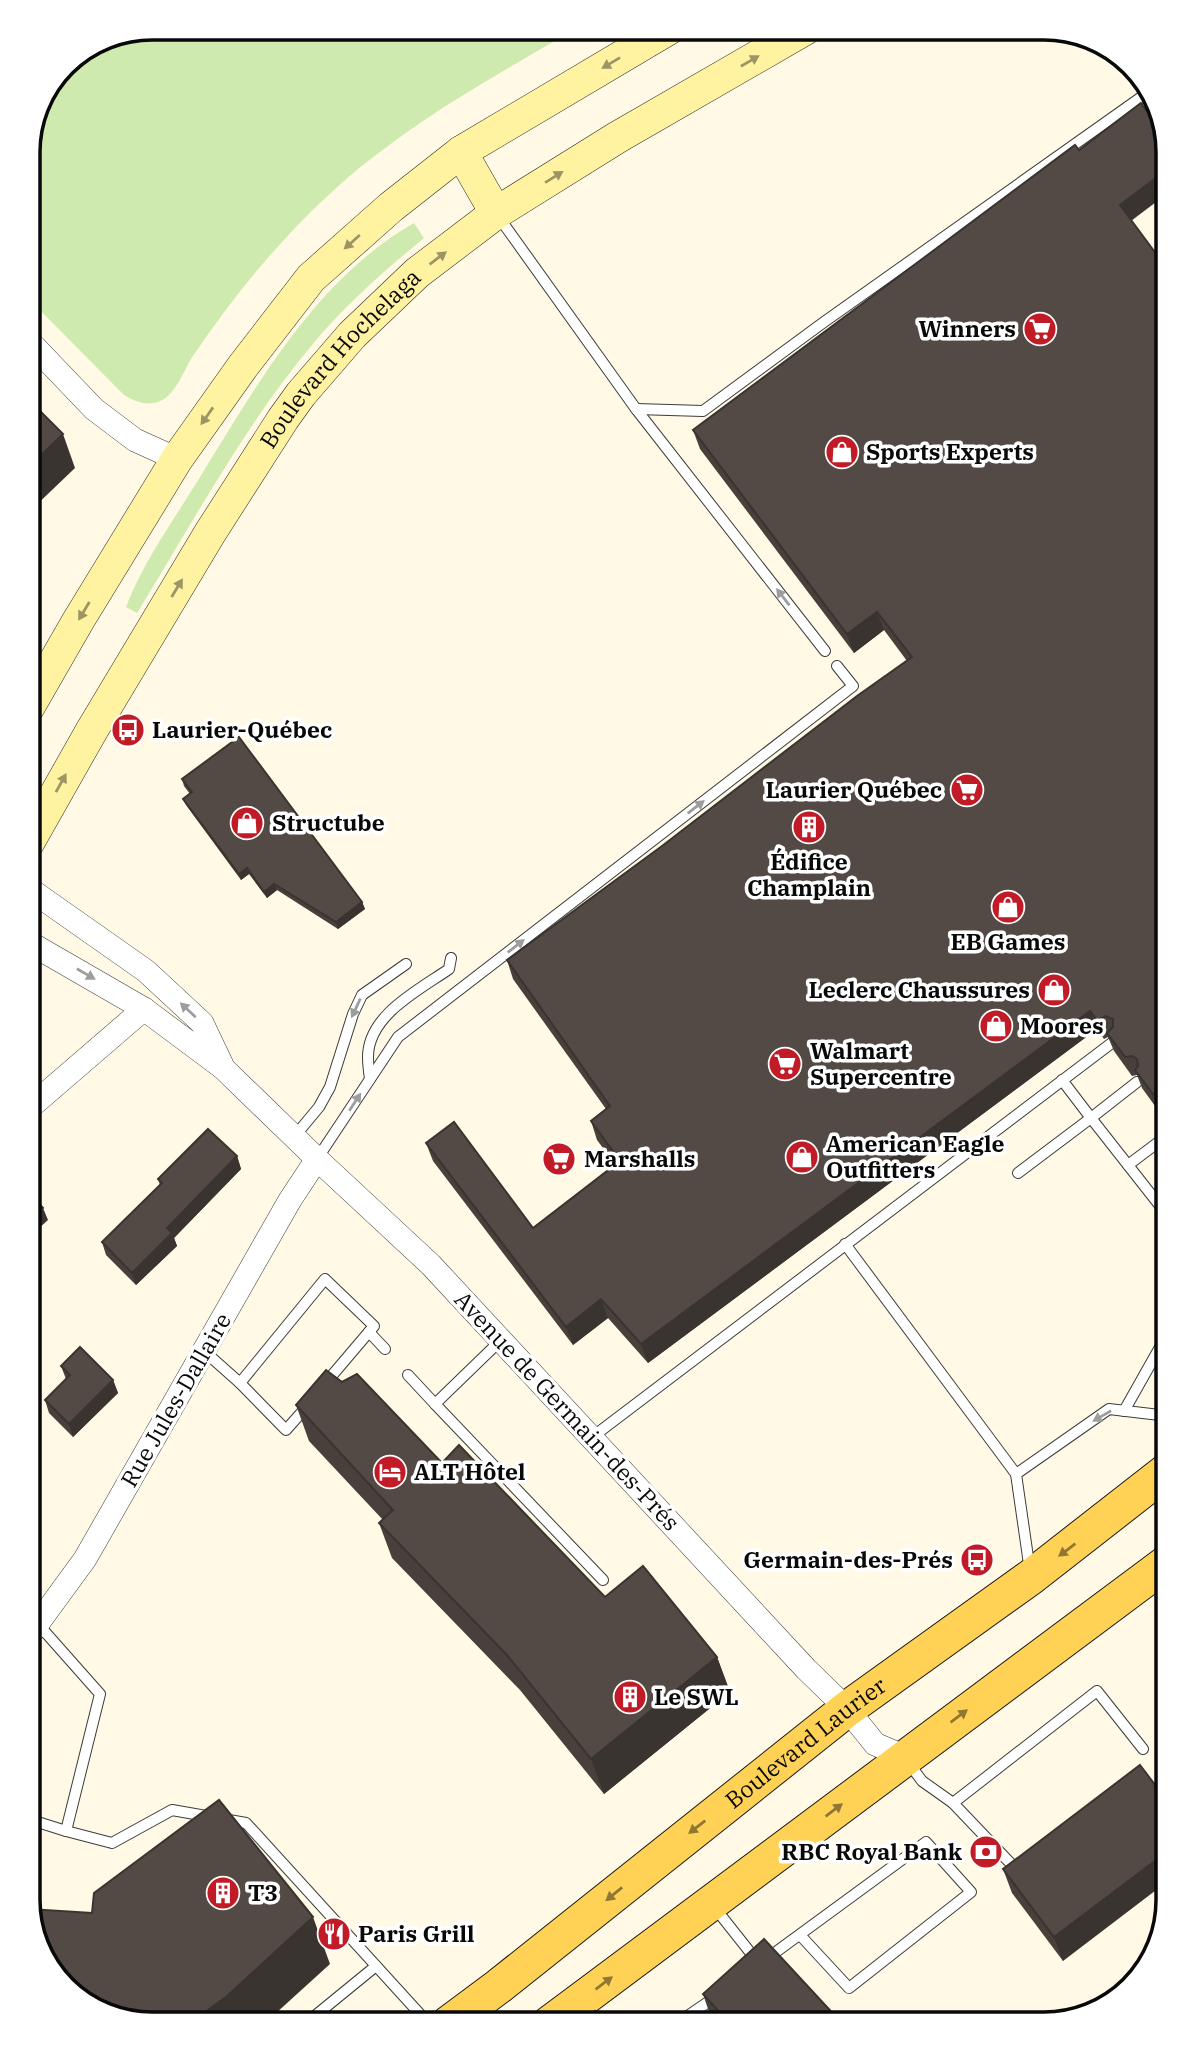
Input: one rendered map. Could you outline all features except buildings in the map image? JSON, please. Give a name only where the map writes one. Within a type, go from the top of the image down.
[{"type":"main road","points":[[40,687],[177,459],[243,366],[311,278],[391,206],[461,152],[650,40]]},
{"type":"main road","name":"Boulevard Hochelaga","points":[[40,822],[210,533],[283,419],[352,335],[417,273],[496,213],[618,137],[786,40]]},
{"type":"main road","points":[[461,152],[496,213]]},
{"type":"main road","name":"Boulevard Laurier","points":[[464,2012],[847,1709],[1031,1577],[1156,1479]]},
{"type":"main road","points":[[565,2012],[1156,1571]]},
{"type":"street","points":[[40,353],[94,409],[135,440],[177,459]]},
{"type":"street","name":"Avenue de Germain-des-Prés","points":[[40,896],[146,971],[202,1023],[223,1068]]},
{"type":"street","name":"Avenue de Germain-des-Prés","points":[[40,949],[144,1009],[223,1068],[431,1265],[806,1669],[847,1709],[874,1744],[905,1757]]},
{"type":"street","points":[[40,1098],[144,1009]]},
{"type":"street","name":"Rue Jules-Dallaire","points":[[40,1614],[85,1559],[290,1200],[317,1159]]},
{"type":"lane","points":[[636,409],[704,411],[1141,97]]},
{"type":"lane","points":[[496,213],[636,409],[825,651]]},
{"type":"lane","points":[[317,1159],[398,1037],[853,686],[836,666]]},
{"type":"lane","points":[[370,1079],[367,1055],[373,1034],[386,1013],[449,969],[451,958]]},
{"type":"lane","points":[[294,1137],[330,1087],[352,1014],[362,995],[406,964]]},
{"type":"lane","points":[[592,1438],[1113,1042]]},
{"type":"lane","points":[[1062,1080],[1156,1201]]},
{"type":"lane","points":[[1018,1173],[1137,1082]]},
{"type":"lane","points":[[1128,1165],[1156,1144]]},
{"type":"lane","points":[[845,1244],[1016,1474],[1031,1577]]},
{"type":"lane","points":[[204,1351],[286,1430],[374,1326],[325,1279],[240,1383]]},
{"type":"lane","points":[[369,1332],[385,1349]]},
{"type":"lane","points":[[435,1404],[501,1340]]},
{"type":"lane","points":[[1124,1411],[1156,1354]]},
{"type":"lane","points":[[408,1375],[603,1580]]},
{"type":"lane","points":[[1016,1474],[1110,1409],[1156,1415]]},
{"type":"lane","points":[[40,1634],[100,1694],[66,1831]]},
{"type":"lane","points":[[953,1803],[1097,1690],[1143,1749]]},
{"type":"lane","points":[[905,1757],[922,1781],[953,1803],[1013,1866]]},
{"type":"lane","points":[[40,1823],[112,1843],[172,1811],[246,1823],[418,2012]]},
{"type":"lane","points":[[749,1972],[926,1842],[971,1892],[849,1987],[800,1935]]},
{"type":"lane","points":[[711,1903],[760,1964]]},
{"type":"lane","points":[[320,2012],[376,1966]]},
{"type":"lane","points":[[693,2012],[727,1989]]},
{"type":"green space","points":[[152,40],[556,40],[414,127],[339,185],[290,233],[242,288],[193,356],[169,395],[159,402],[148,404],[124,395],[40,310],[40,145],[52,102],[63,84],[78,68],[96,55],[116,46]]},
{"type":"green space","points":[[414,223],[424,238],[365,289],[312,345],[242,441],[137,613],[126,607],[160,540],[244,406],[292,336],[347,273],[379,246]]},
{"type":"place","name":"Winners","points":[[1040,329]]},
{"type":"place","name":"Sports Experts","points":[[842,452]]},
{"type":"place","name":"Laurier-Québec","points":[[128,730]]},
{"type":"place","name":"Laurier Québec","points":[[967,790]]},
{"type":"place","name":"Structube","points":[[247,823]]},
{"type":"place","name":"Édifice Champlain","points":[[809,827]]},
{"type":"place","name":"EB Games","points":[[1008,907]]},
{"type":"place","name":"Leclerc Chaussures","points":[[1054,990]]},
{"type":"place","name":"Moores","points":[[996,1026]]},
{"type":"place","name":"Walmart Supercentre","points":[[785,1064]]},
{"type":"place","name":"American Eagle Outfitters","points":[[802,1157]]},
{"type":"place","name":"Marshalls","points":[[559,1159]]},
{"type":"place","name":"ALT Hôtel","points":[[390,1472]]},
{"type":"place","name":"Germain-des-Prés","points":[[977,1560]]},
{"type":"place","name":"Le SWL","points":[[630,1697]]},
{"type":"place","name":"RBC Royal Bank","points":[[986,1852]]},
{"type":"place","name":"T3","points":[[223,1893]]},
{"type":"place","name":"Paris Grill","points":[[334,1934]]}]
